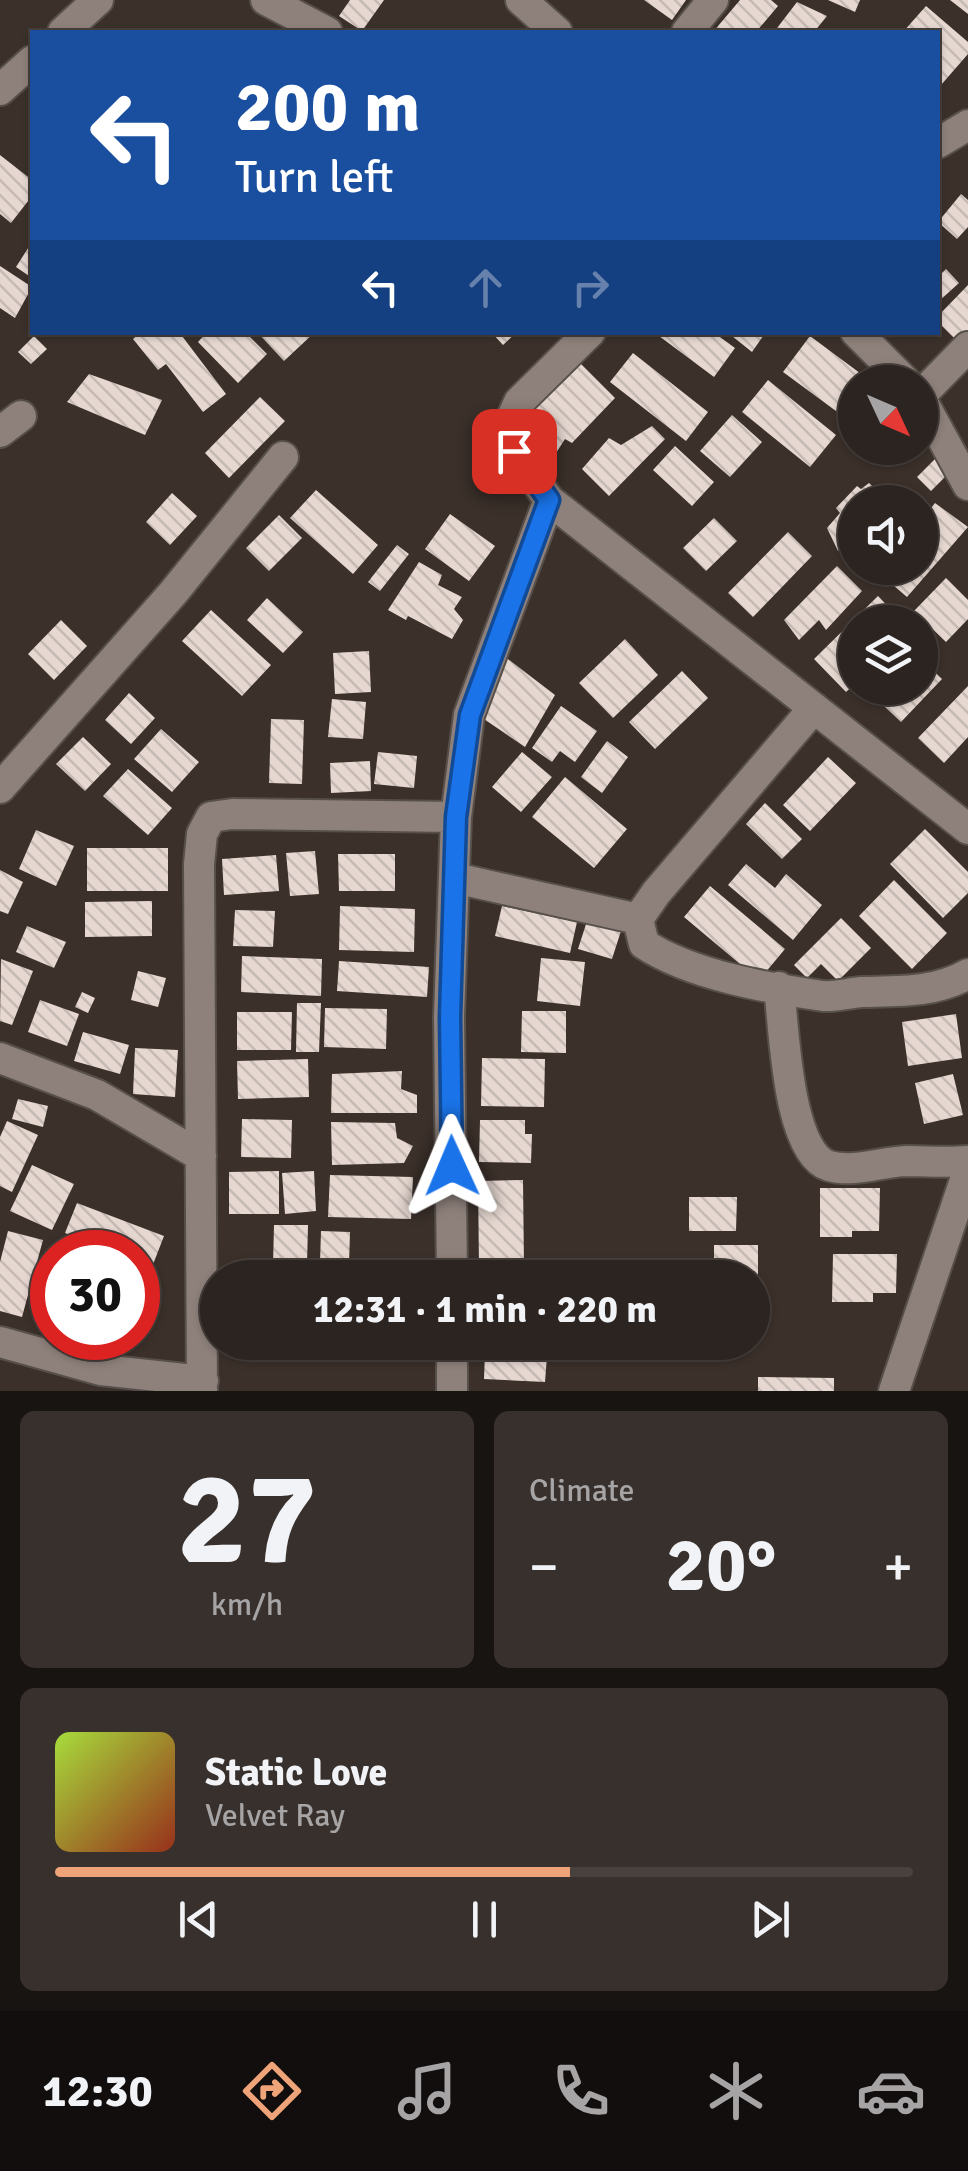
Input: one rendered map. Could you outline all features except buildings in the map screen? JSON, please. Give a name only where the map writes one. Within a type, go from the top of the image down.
[{"type":"street","points":[[65,30],[98,0]]},
{"type":"street","points":[[266,0],[322,30]]},
{"type":"street","points":[[521,0],[555,30]]},
{"type":"street","points":[[689,30],[713,0]]},
{"type":"street","points":[[0,90],[30,63]]},
{"type":"street","points":[[940,142],[968,125]]},
{"type":"street","points":[[587,335],[520,402],[508,426],[514,451],[549,500],[968,829]]},
{"type":"street","points":[[859,335],[889,365]]},
{"type":"street","points":[[938,378],[968,347]]},
{"type":"street","points":[[938,429],[968,484]]},
{"type":"street","points":[[0,788],[173,593],[282,457]]},
{"type":"street","points":[[452,1260],[450,1017],[456,817],[470,715],[549,500]]},
{"type":"street","points":[[814,708],[656,893],[638,919],[644,944],[666,958],[720,975],[827,996],[905,993],[968,974]]},
{"type":"street","points":[[0,1342],[101,1370],[203,1386],[199,864],[202,834],[212,817],[456,817]]},
{"type":"street","points":[[455,878],[638,919]]},
{"type":"street","points":[[779,987],[798,1126],[807,1149],[818,1160],[848,1168],[968,1161]]},
{"type":"street","points":[[0,1058],[97,1095],[202,1156]]},
{"type":"street","points":[[894,1391],[968,1170]]},
{"type":"street","points":[[452,1360],[452,1391]]},
{"type":"route","points":[[452,1166],[450,1017],[456,817],[470,715],[549,500],[514,451]]}]
